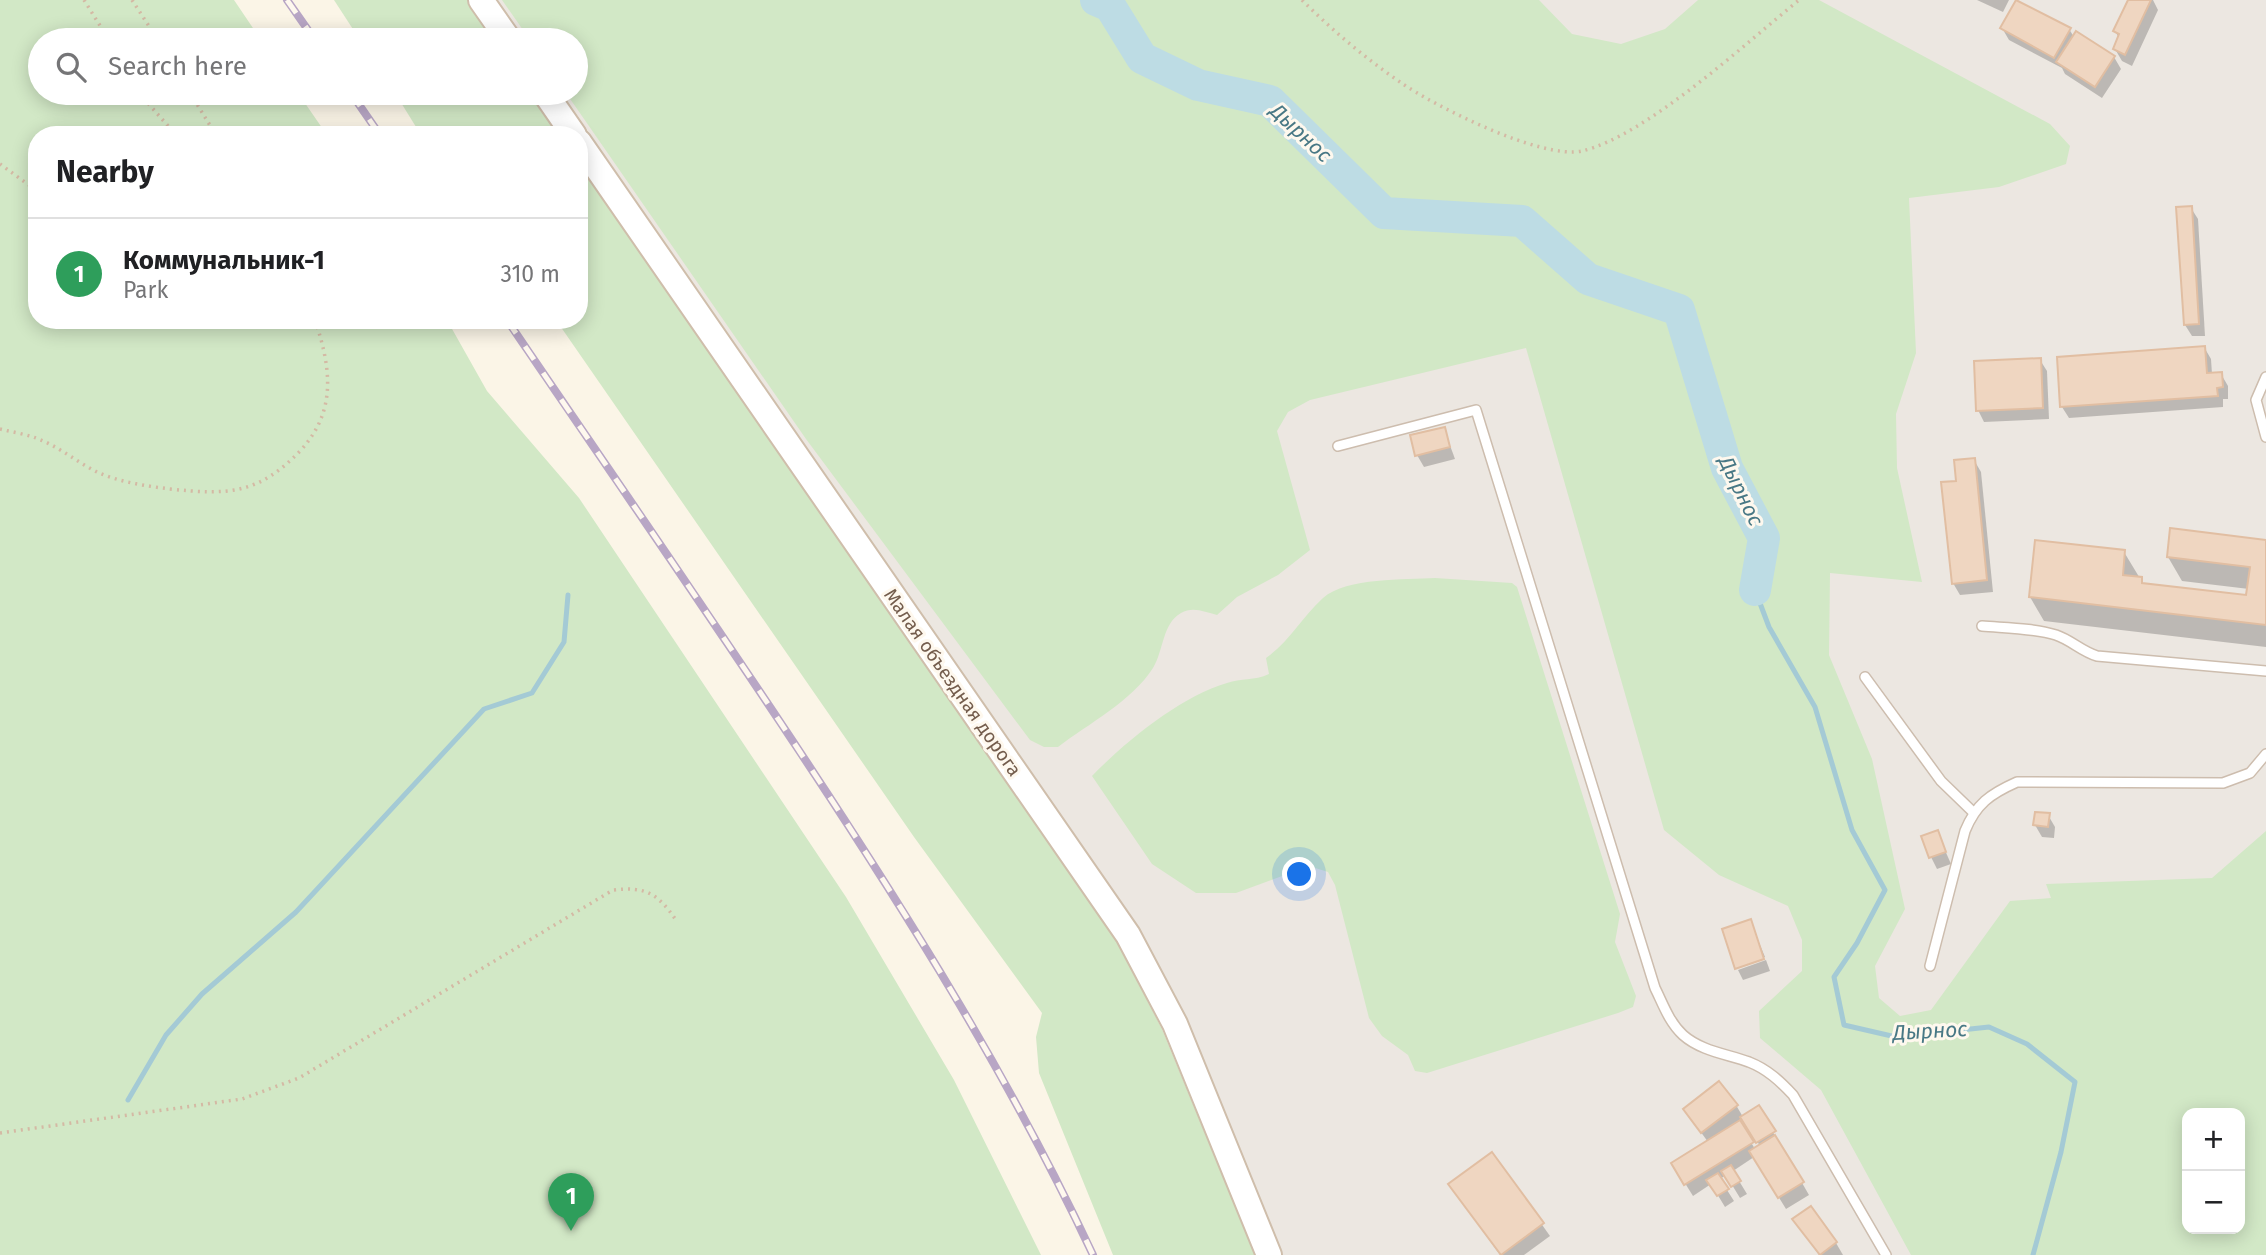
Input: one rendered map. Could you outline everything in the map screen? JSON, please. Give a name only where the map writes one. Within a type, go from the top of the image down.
[{"type":"street","points":[[481,0],[501,28]]},
{"type":"street","points":[[553,105],[568,126]]},
{"type":"street","name":"Малая объездная дорога","points":[[588,155],[1128,935],[1175,1024],[1269,1255]]},
{"type":"lane","points":[[2266,377],[2256,400],[2266,437]]},
{"type":"lane","points":[[1338,446],[1476,410],[1655,988],[1669,1018],[1683,1035],[1700,1046],[1752,1063],[1775,1077],[1793,1095],[1886,1255]]},
{"type":"lane","points":[[1982,626],[2044,632],[2064,638],[2086,653],[2097,656],[2266,671]]},
{"type":"lane","points":[[1865,677],[1941,781],[1973,812]]},
{"type":"lane","points":[[1930,966],[1965,831],[1973,812],[1988,795],[2017,782],[2223,783],[2250,774],[2266,754]]},
{"type":"path","points":[[84,0],[102,28]]},
{"type":"path","points":[[132,0],[150,28]]},
{"type":"path","points":[[1303,0],[1331,29],[1402,84],[1493,131],[1545,149],[1580,151],[1611,140],[1656,113],[1799,0]]},
{"type":"path","points":[[150,105],[168,126]]},
{"type":"path","points":[[197,105],[210,126]]},
{"type":"path","points":[[0,164],[28,184]]},
{"type":"path","points":[[0,429],[38,439],[99,473],[143,486],[220,494],[248,488],[283,469],[315,435],[328,404],[327,367],[317,329]]},
{"type":"path","points":[[0,1133],[242,1099],[269,1091],[299,1078],[613,890],[634,888],[651,894],[661,899],[676,920]]},
{"type":"shaded area","points":[[497,0],[2266,0],[2266,1255],[1283,1255],[1187,1019],[1139,928],[588,131],[588,126],[585,126],[570,105],[588,105],[588,28],[517,28]]},
{"type":"green space","points":[[0,0],[234,0],[253,28],[28,28],[28,105],[306,105],[321,126],[28,126],[28,329],[452,329],[487,391],[579,498],[846,897],[954,1080],[1041,1255],[0,1255]]},
{"type":"green space","points":[[334,0],[470,0],[490,28],[352,28]]},
{"type":"green space","points":[[502,0],[1539,0],[1572,34],[1621,44],[1665,29],[1698,0],[1819,0],[2050,124],[2070,146],[2066,164],[1999,187],[1909,198],[1916,353],[1896,414],[1897,468],[1922,582],[1830,573],[1829,655],[1872,759],[1905,909],[1875,966],[1879,998],[1900,1016],[1931,1010],[2010,901],[2051,898],[2046,884],[2212,878],[2266,831],[2266,1255],[1911,1255],[1821,1090],[1760,1038],[1759,1011],[1802,971],[1802,940],[1788,906],[1719,875],[1664,830],[1526,348],[1310,400],[1288,412],[1277,431],[1310,550],[1278,575],[1237,597],[1217,615],[1194,610],[1181,613],[1170,624],[1153,668],[1134,691],[1058,747],[1044,747],[1030,740],[806,439],[574,105],[588,105],[588,28],[522,28]]},
{"type":"green space","points":[[402,105],[542,105],[557,126],[415,126]]},
{"type":"green space","points":[[588,172],[1117,942],[1162,1029],[1255,1255],[1113,1255],[1039,1073],[1036,1037],[1042,1013],[914,837],[562,329],[588,329]]},
{"type":"green space","points":[[1435,578],[1512,583],[1517,587],[1620,914],[1615,942],[1636,996],[1633,1007],[1618,1013],[1427,1073],[1415,1071],[1408,1055],[1382,1036],[1369,1018],[1335,885],[1328,872],[1309,866],[1236,893],[1196,893],[1152,864],[1092,776],[1137,735],[1191,698],[1227,683],[1269,674],[1266,658],[1282,645],[1315,605],[1333,591],[1361,583]]},
{"type":"building","points":[[2016,0],[2071,28],[2054,58],[2000,28]]},
{"type":"building","points":[[2128,0],[2151,0],[2125,55],[2113,49],[2119,34],[2113,31]]},
{"type":"building","points":[[2076,31],[2115,56],[2095,87],[2056,62]]},
{"type":"building","points":[[2192,206],[2199,324],[2184,325],[2176,207]]},
{"type":"building","points":[[2205,346],[2207,373],[2222,372],[2223,387],[2217,388],[2218,396],[2060,407],[2057,357]]},
{"type":"building","points":[[2041,358],[2043,408],[1976,411],[1974,361]]},
{"type":"building","points":[[1445,427],[1450,447],[1415,456],[1410,435]]},
{"type":"building","points":[[1975,458],[1987,580],[1952,584],[1941,482],[1956,481],[1954,460]]},
{"type":"building","points":[[2170,528],[2266,540],[2266,625],[2029,597],[2035,540],[2125,550],[2123,575],[2142,577],[2142,583],[2246,595],[2250,567],[2167,557]]},
{"type":"building","points":[[2035,812],[2050,813],[2048,827],[2033,825]]},
{"type":"building","points":[[1938,830],[1946,852],[1929,858],[1921,836]]},
{"type":"building","points":[[1751,919],[1764,959],[1735,969],[1722,929]]},
{"type":"building","points":[[1719,1081],[1738,1105],[1701,1133],[1683,1109]]},
{"type":"building","points":[[1759,1105],[1776,1131],[1756,1143],[1740,1117]]},
{"type":"building","points":[[1740,1120],[1754,1142],[1684,1185],[1671,1163]]},
{"type":"building","points":[[1775,1135],[1804,1182],[1778,1198],[1749,1151]]},
{"type":"building","points":[[1492,1152],[1544,1223],[1501,1255],[1448,1184]]},
{"type":"building","points":[[1731,1165],[1741,1181],[1731,1187],[1721,1171]]},
{"type":"building","points":[[1718,1173],[1729,1189],[1717,1196],[1706,1180]]},
{"type":"building","points":[[1811,1206],[1837,1242],[1820,1255],[1792,1219]]},
{"type":"waterway","name":"Дырнос","points":[[1096,0],[1110,6],[1142,58],[1198,85],[1270,101],[1384,213],[1522,221],[1588,279],[1679,310],[1727,468],[1764,538],[1755,590]]},
{"type":"waterway","name":"Дырнос","points":[[1755,590],[1769,627],[1815,707],[1852,830],[1885,890],[1857,943],[1834,977],[1844,1025],[1896,1037],[1989,1027],[2027,1044],[2075,1082],[2061,1152],[2033,1255]]},
{"type":"waterway","points":[[128,1100],[166,1035],[202,994],[296,912],[484,709],[532,693],[564,642],[568,595]]},
{"type":"railway","points":[[287,0],[307,28]]},
{"type":"railway","points":[[359,105],[374,126]]},
{"type":"railway","points":[[513,329],[728,644],[880,874],[992,1061],[1093,1255]]},
{"type":"place","name":"Коммунальник-1","points":[[571,1231]]}]
